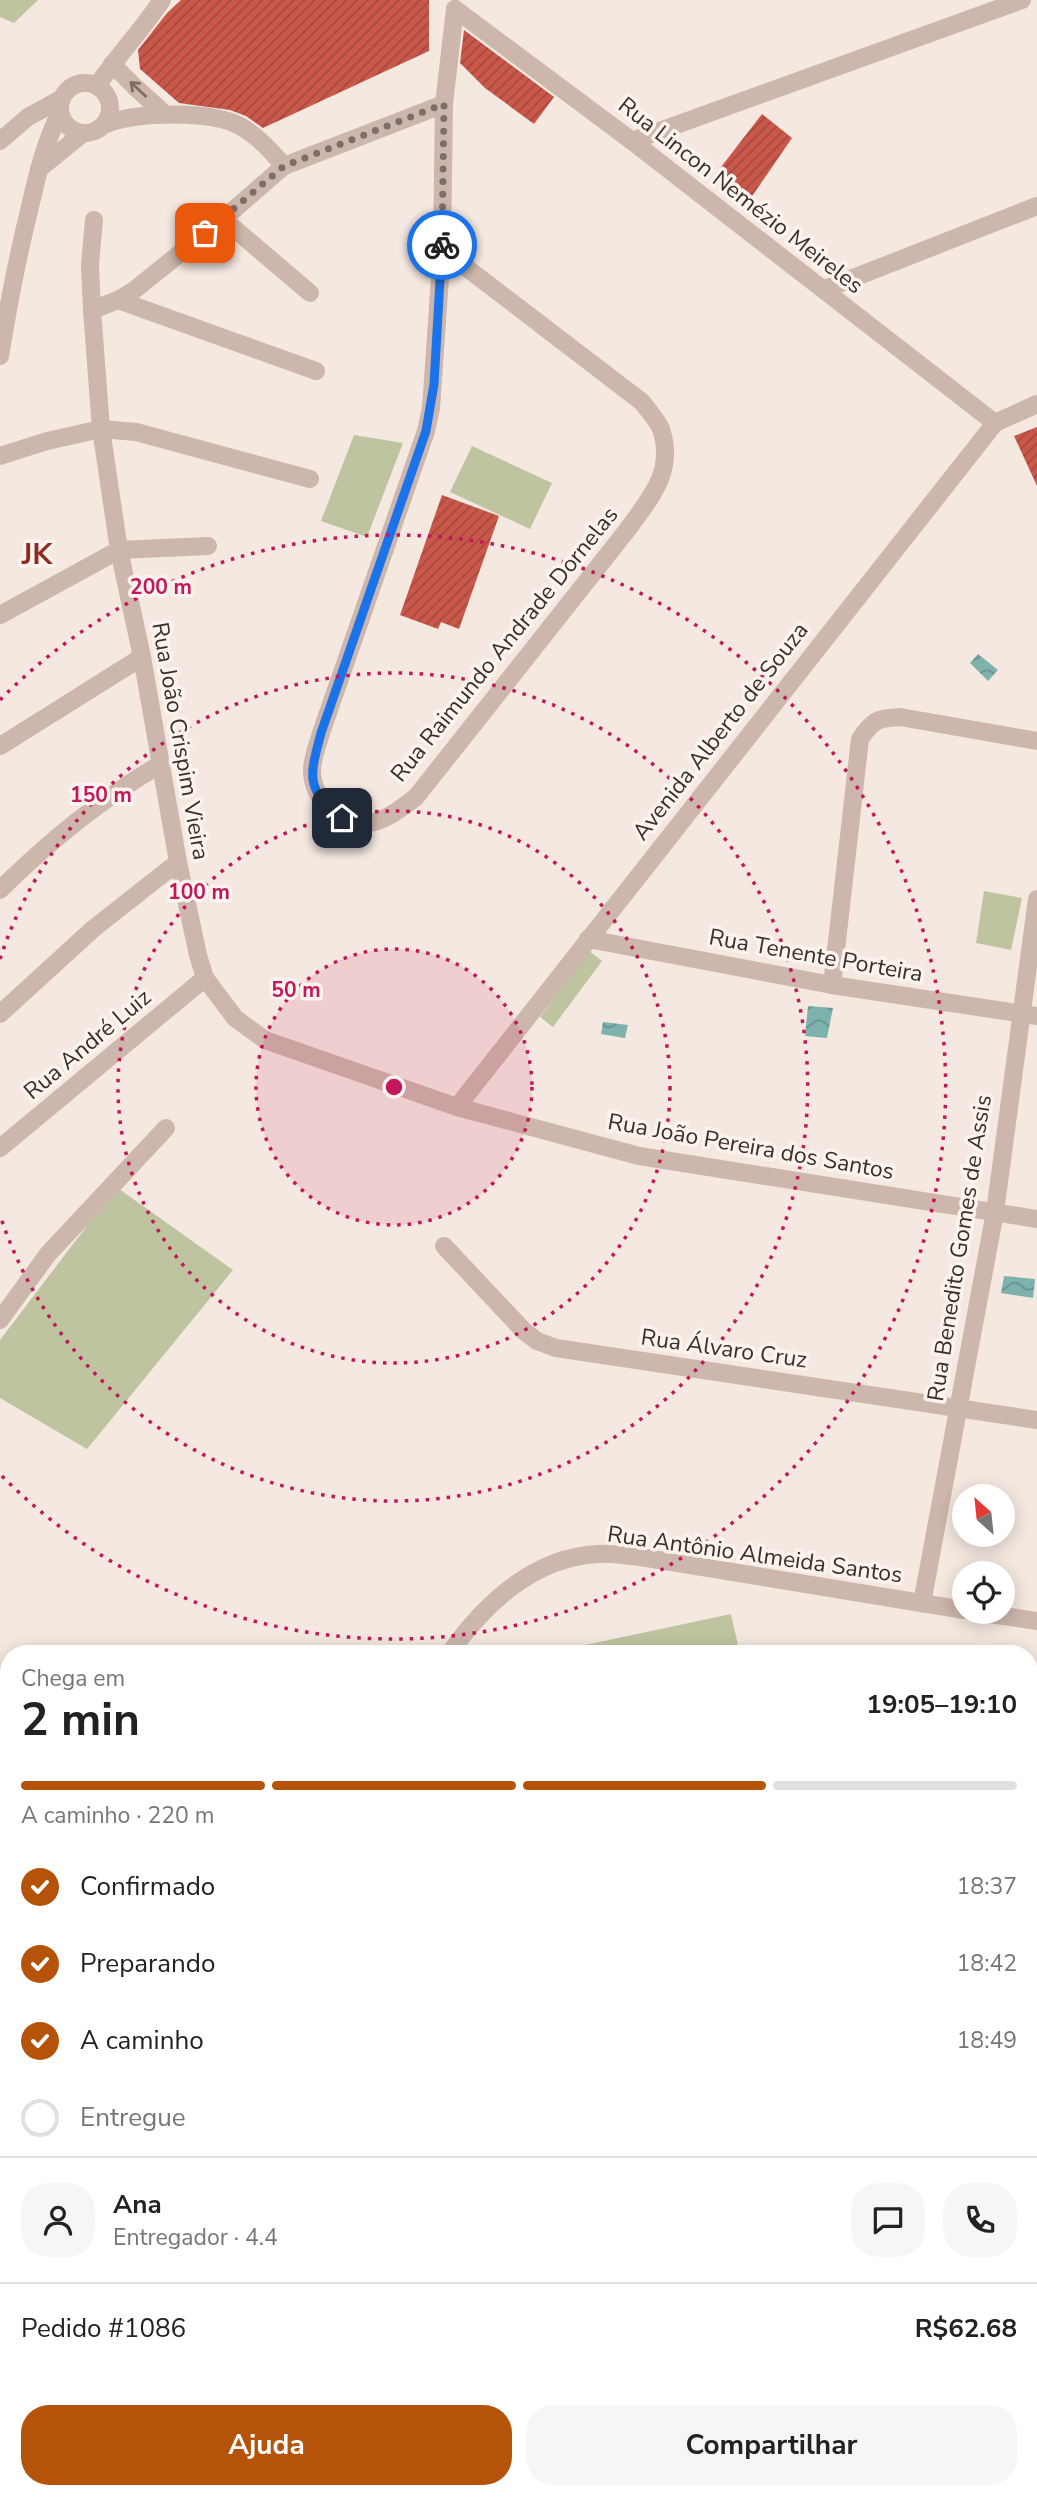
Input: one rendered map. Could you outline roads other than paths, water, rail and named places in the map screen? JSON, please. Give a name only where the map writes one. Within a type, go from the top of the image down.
[{"type":"street","points":[[97,86],[162,0]]},
{"type":"street","points":[[632,141],[1022,0]]},
{"type":"street","name":"Rua Lincon Nemézio Meireles","points":[[459,5],[995,422]]},
{"type":"street","name":"Rua Raimundo Andrade Dornelas","points":[[442,250],[642,402],[660,427],[666,459],[658,487],[628,529],[416,797],[395,813],[369,823],[342,818],[323,804],[314,787],[312,768],[321,733],[426,431],[434,384],[442,250],[444,104],[459,5]]},
{"type":"street","points":[[112,64],[165,114]]},
{"type":"street","points":[[0,356],[15,269],[39,169],[49,135],[72,87],[79,83],[92,83],[103,90],[110,100],[111,113],[106,124]]},
{"type":"street","points":[[92,310],[118,300],[223,219],[284,166],[444,104]]},
{"type":"street","points":[[61,106],[64,123],[72,131],[82,134],[96,132],[106,124],[126,118],[165,114],[237,124],[254,135],[284,166]]},
{"type":"street","points":[[0,141],[28,117],[61,106]]},
{"type":"street","points":[[39,169],[82,134]]},
{"type":"street","points":[[825,289],[1037,206]]},
{"type":"street","name":"Rua João Crispim Vieira","points":[[94,219],[90,265],[101,429],[119,550],[142,657],[178,862],[205,978]]},
{"type":"street","points":[[223,219],[310,293]]},
{"type":"street","points":[[118,300],[316,371]]},
{"type":"street","name":"Avenida Alberto de Souza","points":[[457,1107],[995,422],[1037,404]]},
{"type":"street","points":[[0,456],[47,441],[101,429],[136,432],[310,480]]},
{"type":"street","points":[[0,614],[119,550],[208,546]]},
{"type":"street","points":[[0,746],[142,657]]},
{"type":"street","points":[[832,985],[860,738],[870,723],[900,716],[1037,741]]},
{"type":"street","points":[[0,890],[60,833],[121,788],[160,764]]},
{"type":"street","points":[[0,1014],[93,929],[178,862]]},
{"type":"street","name":"Rua Benedito Gomes de Assis","points":[[922,1603],[995,1212],[1028,1014],[1037,899]]},
{"type":"street","name":"Rua Tenente Porteira","points":[[588,939],[832,985],[1028,1014]]},
{"type":"street","name":"Rua João Pereira dos Santos","points":[[205,978],[234,1018],[265,1040],[457,1107],[639,1156],[1037,1219]]},
{"type":"street","name":"Rua André Luiz","points":[[0,1148],[205,978]]},
{"type":"street","points":[[0,1320],[48,1254],[166,1128]]},
{"type":"street","name":"Rua Álvaro Cruz","points":[[444,1246],[524,1331],[537,1341],[556,1348],[1037,1420]]},
{"type":"street","name":"Rua Antônio Almeida Santos","points":[[455,1645],[491,1602],[525,1577],[562,1560],[598,1554],[647,1558],[952,1608]]},
{"type":"street","points":[[1015,1618],[1037,1621]]},
{"type":"water","points":[[978,654],[998,670],[988,681],[970,663]]},
{"type":"water","points":[[808,1006],[833,1008],[827,1038],[805,1036]]},
{"type":"water","points":[[603,1022],[628,1025],[625,1038],[601,1034]]},
{"type":"water","points":[[1004,1276],[1035,1279],[1033,1298],[1001,1293]]},
{"type":"district","name":"JK","points":[[37,554]]}]
